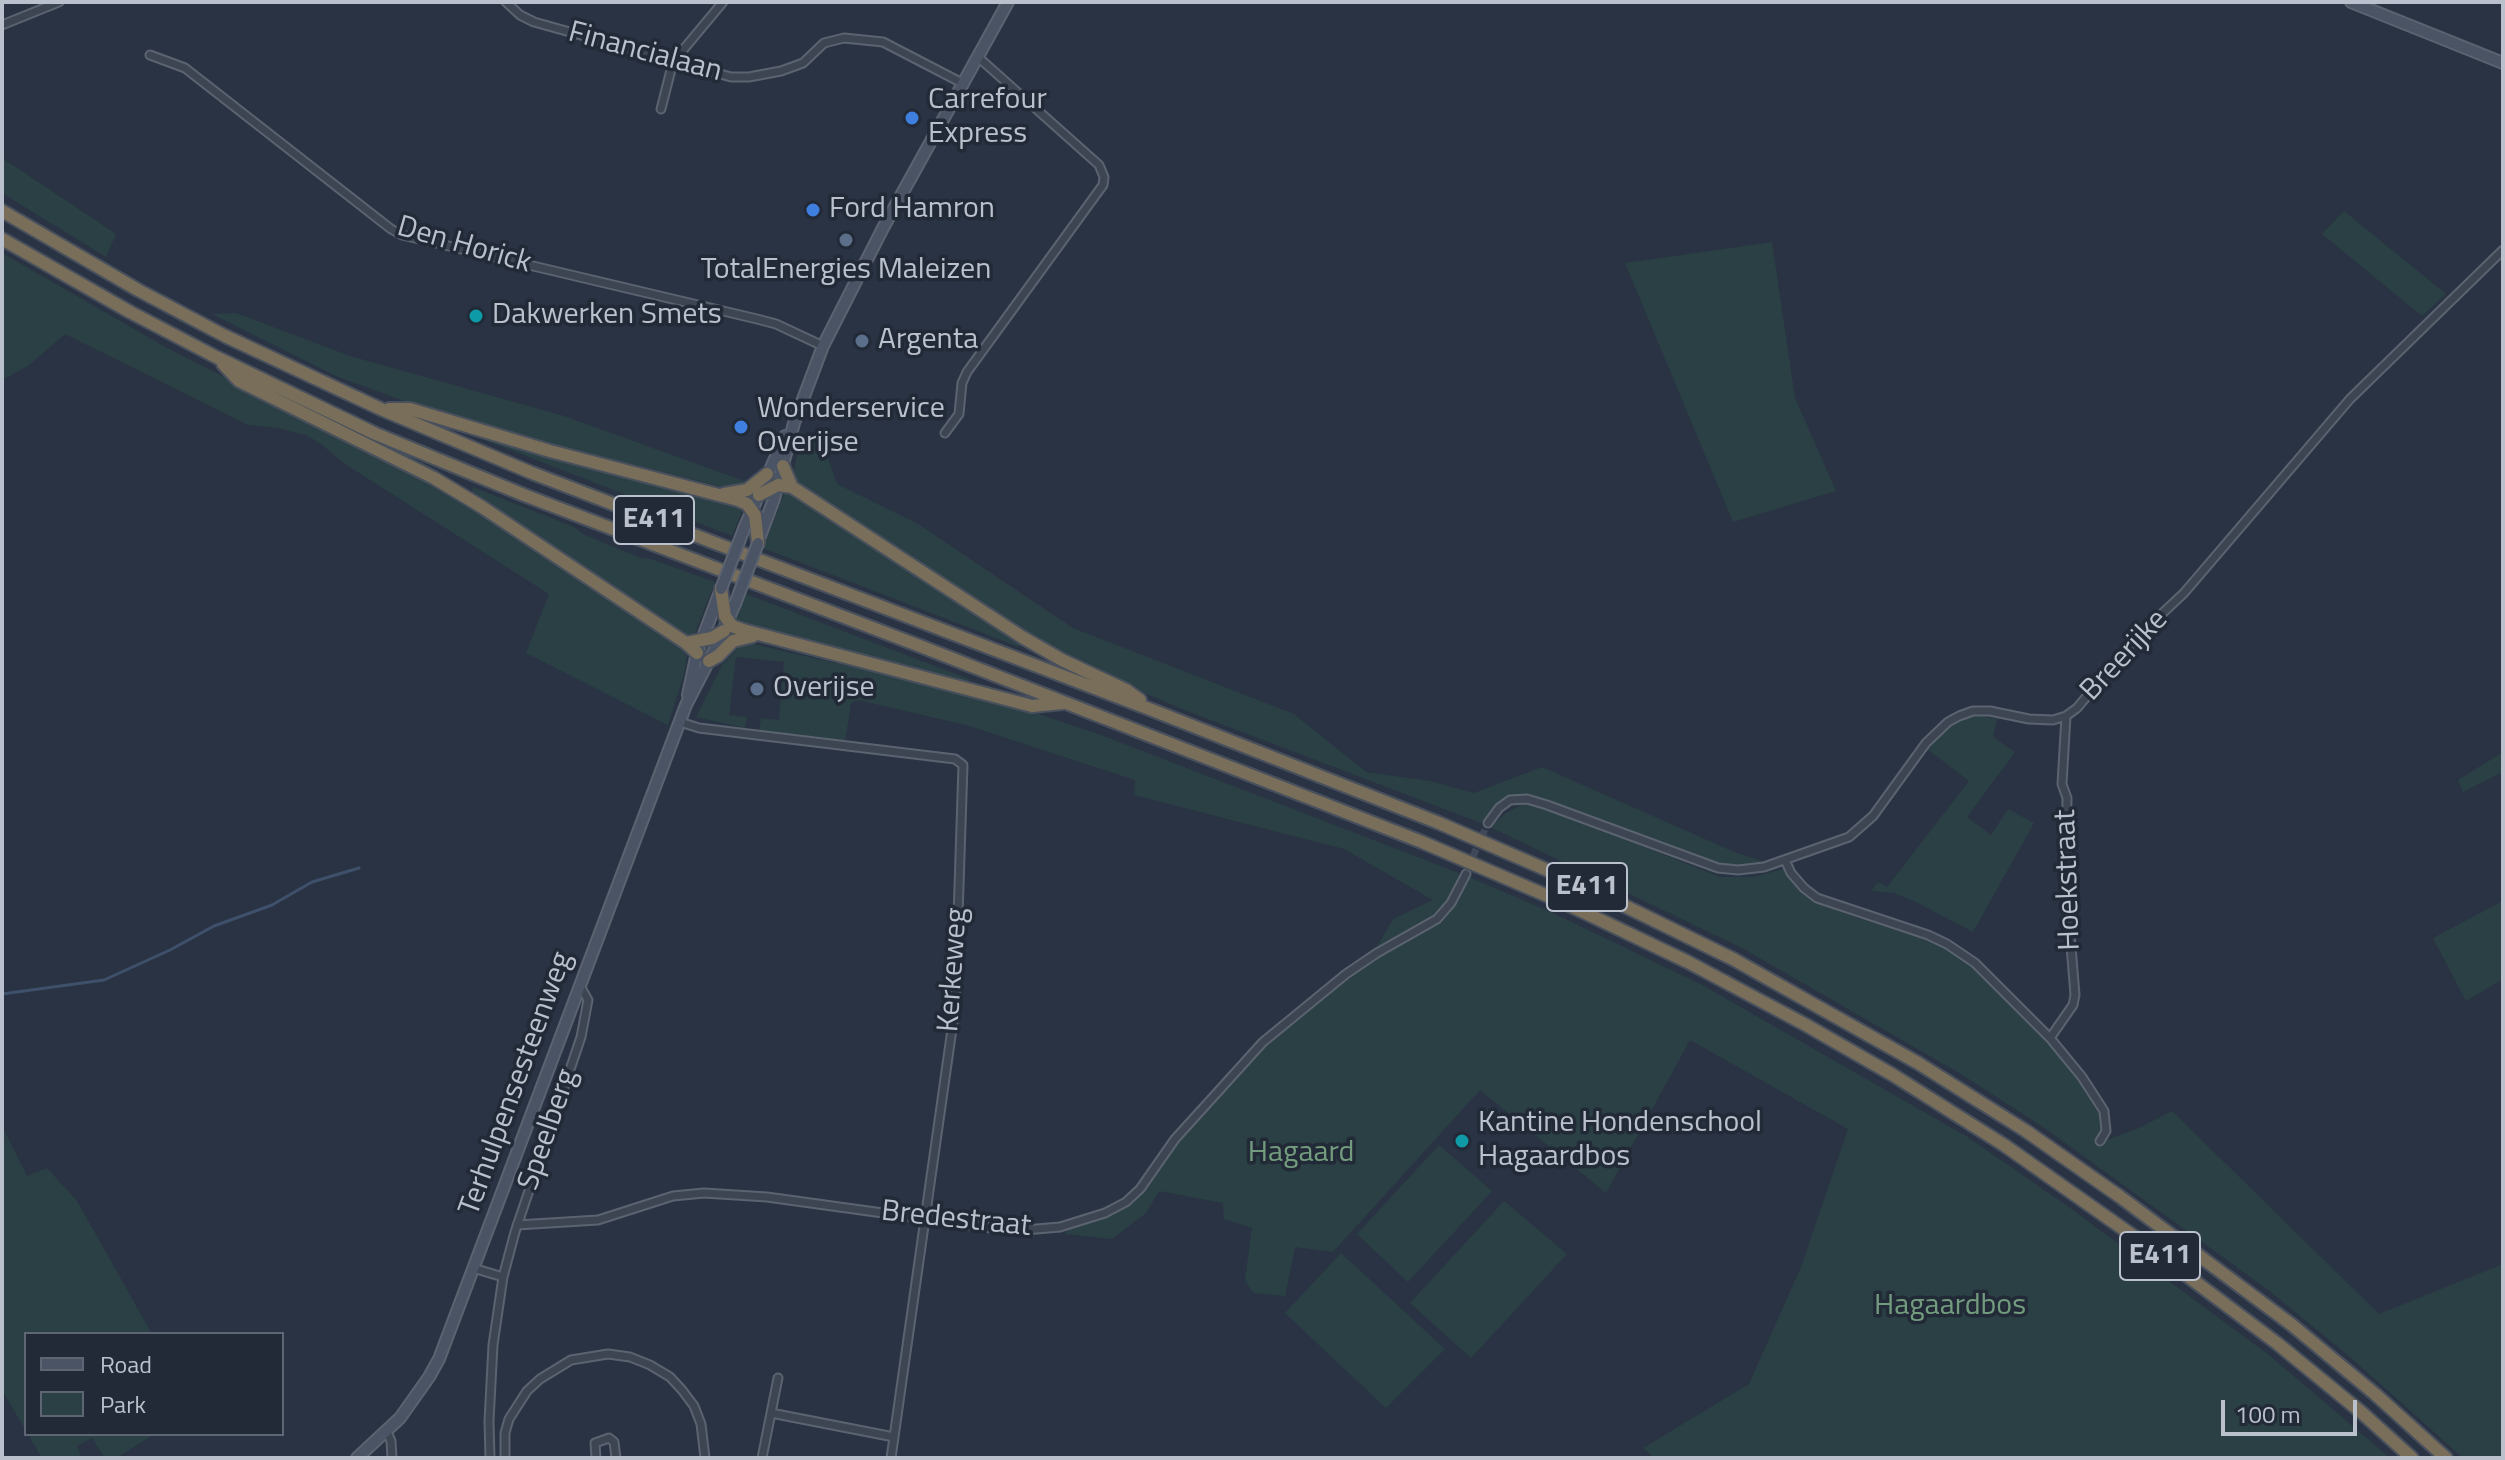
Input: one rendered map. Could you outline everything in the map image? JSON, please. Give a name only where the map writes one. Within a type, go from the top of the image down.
[{"type":"highway","name":"E411","points":[[2,211],[212,329],[383,410],[532,473],[1439,823],[1584,886],[1733,959],[1918,1063],[2026,1131],[2119,1196],[2292,1325],[2446,1458]]},
{"type":"highway","name":"E411","points":[[2,239],[218,358],[376,434],[524,495],[1353,814],[1571,906],[1688,962],[1893,1075],[2004,1145],[2278,1344],[2412,1458]]},
{"type":"highway","points":[[218,358],[239,381],[434,478],[482,507],[686,643],[699,647],[727,622]]},
{"type":"highway","points":[[383,410],[410,409],[550,451],[738,500],[756,514],[758,543]]},
{"type":"highway","points":[[339,430],[376,434]]},
{"type":"highway","points":[[783,466],[792,487]]},
{"type":"highway","points":[[719,495],[747,490],[767,474]]},
{"type":"highway","points":[[759,495],[778,485],[792,487],[1022,637],[1126,690],[1152,710]]},
{"type":"highway","points":[[721,589],[727,622]]},
{"type":"highway","points":[[727,622],[761,635],[1032,706],[1066,703]]},
{"type":"highway","points":[[709,661],[733,641],[761,635]]},
{"type":"main road","name":"Terhulpensesteenweg","points":[[357,1458],[387,1432],[416,1398],[448,1338],[680,722],[699,647],[721,589],[756,514],[778,485],[794,423],[823,346],[883,228],[1008,2]]},
{"type":"main road","points":[[2351,2],[2503,63]]},
{"type":"main road","name":"Terhulpensesteenweg","points":[[756,514],[767,474],[794,423]]},
{"type":"main road","name":"Terhulpensesteenweg","points":[[686,705],[727,622],[758,543]]},
{"type":"street","points":[[2,25],[59,2]]},
{"type":"street","name":"Financialaan","points":[[506,2],[520,15],[534,22],[731,77],[781,71],[803,63],[824,43],[844,38],[883,42],[964,84]]},
{"type":"street","points":[[661,109],[673,62],[723,2]]},
{"type":"street","name":"Den Horick","points":[[150,55],[185,68],[402,235],[776,324],[823,346]]},
{"type":"street","points":[[945,433],[959,414],[962,383],[967,372],[1103,185],[1104,177],[1099,165],[978,57]]},
{"type":"street","name":"Breerijke","points":[[1488,823],[1499,808],[1510,800],[1527,799],[1718,868],[1738,870],[1764,867],[1841,841],[1862,827],[1926,743],[1959,716],[1973,711],[1990,711],[2029,719],[2053,720],[2066,716],[2077,708],[2135,639],[2194,583],[2350,399],[2503,250]]},
{"type":"street","name":"Hoekstraat","points":[[2050,1038],[2073,1005],[2075,995],[2066,885],[2067,798],[2062,784],[2066,716]]},
{"type":"street","name":"Kerkeweg","points":[[680,722],[699,728],[955,759],[963,765],[955,1008],[891,1458]]},
{"type":"street","points":[[1785,860],[1791,873],[1817,898],[1910,928],[1962,953],[2012,998],[2082,1077],[2102,1106],[2107,1125],[2100,1141]]},
{"type":"street","name":"Bredestraat","points":[[517,1225],[598,1220],[673,1196],[704,1193],[767,1197],[992,1229],[1032,1231],[1105,1213],[1126,1202],[1140,1189],[1175,1139],[1263,1042],[1346,974],[1437,919],[1466,874]]},
{"type":"street","name":"Speelberg","points":[[490,1458],[493,1345],[503,1277],[517,1225],[581,1037],[588,1000],[579,985]]},
{"type":"street","points":[[473,1268],[503,1277]]},
{"type":"street","points":[[505,1458],[505,1433],[509,1419],[527,1391],[571,1360],[608,1354],[630,1357],[670,1377],[694,1406],[701,1424],[705,1458]]},
{"type":"street","points":[[762,1458],[778,1378]]},
{"type":"street","points":[[771,1413],[894,1437]]},
{"type":"street","points":[[387,1432],[392,1458]]},
{"type":"street","points":[[596,1458],[595,1443],[609,1438],[614,1442],[616,1458]]},
{"type":"green space","points":[[2,158],[116,234],[106,257],[2,193]]},
{"type":"green space","points":[[2344,211],[2446,294],[2422,316],[2322,234]]},
{"type":"green space","points":[[1772,242],[1795,398],[1836,491],[1733,522],[1625,263]]},
{"type":"green space","points":[[2,253],[167,348],[414,473],[475,509],[679,646],[687,656],[668,725],[526,653],[549,594],[345,464],[306,435],[248,425],[65,334],[28,366],[2,380]]},
{"type":"green space","points":[[236,313],[350,356],[564,416],[747,482],[731,489],[519,436],[421,407],[338,377],[212,314]]},
{"type":"green space","points":[[801,431],[824,447],[837,484],[918,524],[1073,628],[1294,714],[1366,772],[1430,781],[1474,793],[1542,767],[1732,851],[1765,862],[1753,866],[1733,866],[1704,860],[1540,800],[1512,795],[1481,823],[1116,681],[1065,657],[1020,630],[800,486],[793,478]]},
{"type":"green space","points":[[482,435],[739,506],[742,511],[732,536],[480,438]]},
{"type":"green space","points":[[473,487],[574,527],[585,535],[641,558],[715,582],[693,638],[687,637],[471,495]]},
{"type":"green space","points":[[785,492],[796,495],[1021,641],[1019,647],[763,548]]},
{"type":"green space","points":[[746,594],[969,679],[967,684],[735,623]]},
{"type":"green space","points":[[738,643],[867,669],[1030,711],[1101,735],[1459,873],[1455,891],[1433,919],[1374,952],[1393,919],[1433,900],[1344,849],[1134,795],[1135,780],[966,725],[858,700],[851,703],[845,742],[759,732],[761,718],[779,720],[784,662],[736,657],[729,715],[747,717],[745,728],[696,717],[722,665],[739,648]]},
{"type":"green space","points":[[1981,716],[1997,719],[1993,737],[2015,752],[1967,817],[1991,835],[2008,809],[2034,823],[1973,932],[1894,893],[1871,891],[1878,882],[1887,887],[1969,781],[1927,749],[1941,732],[1952,725],[1966,718]]},
{"type":"green space","points":[[2503,752],[2503,772],[2463,792],[2458,780]]},
{"type":"green space","points":[[1525,803],[1551,810],[1720,877],[1753,877],[1783,869],[1797,886],[1820,903],[1954,951],[1974,967],[2071,1067],[2100,1115],[2104,1141],[2172,1111],[2379,1314],[2503,1264],[2503,1458],[2463,1458],[2350,1357],[2267,1289],[2046,1129],[1961,1074],[1742,948],[1490,827],[1506,813]]},
{"type":"green space","name":"Hagaardbos","points":[[1469,877],[1553,913],[1702,985],[1966,1136],[2066,1205],[2269,1355],[2390,1458],[1654,1458],[1643,1448],[1749,1384],[1801,1267],[1848,1129],[1690,1040],[1606,1193],[1480,1090],[1333,1252],[1295,1247],[1285,1296],[1253,1293],[1245,1280],[1252,1228],[1224,1219],[1223,1203],[1159,1191],[1146,1213],[1112,1239],[1065,1234],[1068,1227],[1129,1205],[1143,1190],[1176,1141],[1267,1044],[1348,976],[1442,919],[1453,908]]},
{"type":"green space","points":[[2503,901],[2503,979],[2466,1001],[2433,938]]},
{"type":"green space","points":[[2,1126],[27,1176],[47,1168],[77,1201],[151,1332],[24,1332],[24,1428],[2,1390]]},
{"type":"green space","points":[[1439,1145],[1492,1191],[1408,1282],[1357,1234]]},
{"type":"green space","points":[[1504,1201],[1567,1254],[1471,1358],[1410,1303]]},
{"type":"green space","points":[[1341,1253],[1445,1349],[1386,1408],[1285,1313]]},
{"type":"green space","points":[[29,1436],[152,1436],[116,1458],[105,1458],[92,1438],[77,1446],[82,1458],[42,1458]]},
{"type":"waterway","points":[[2,994],[104,980],[214,926],[272,905],[312,882],[359,868]]},
{"type":"tunnel","points":[[1469,865],[1488,823]]},
{"type":"place","name":"Carrefour Express","points":[[912,118]]},
{"type":"place","name":"Ford Hamron","points":[[813,210]]},
{"type":"place","name":"TotalEnergies Maleizen","points":[[846,240]]},
{"type":"place","name":"Dakwerken Smets","points":[[476,316]]},
{"type":"place","name":"Argenta","points":[[862,341]]},
{"type":"place","name":"Wonderservice Overijse","points":[[741,427]]},
{"type":"place","name":"Overijse","points":[[757,689]]},
{"type":"place","name":"Kantine Hondenschool Hagaardbos","points":[[1462,1141]]},
{"type":"park label","name":"Hagaard","points":[[1301,1154]]}]
